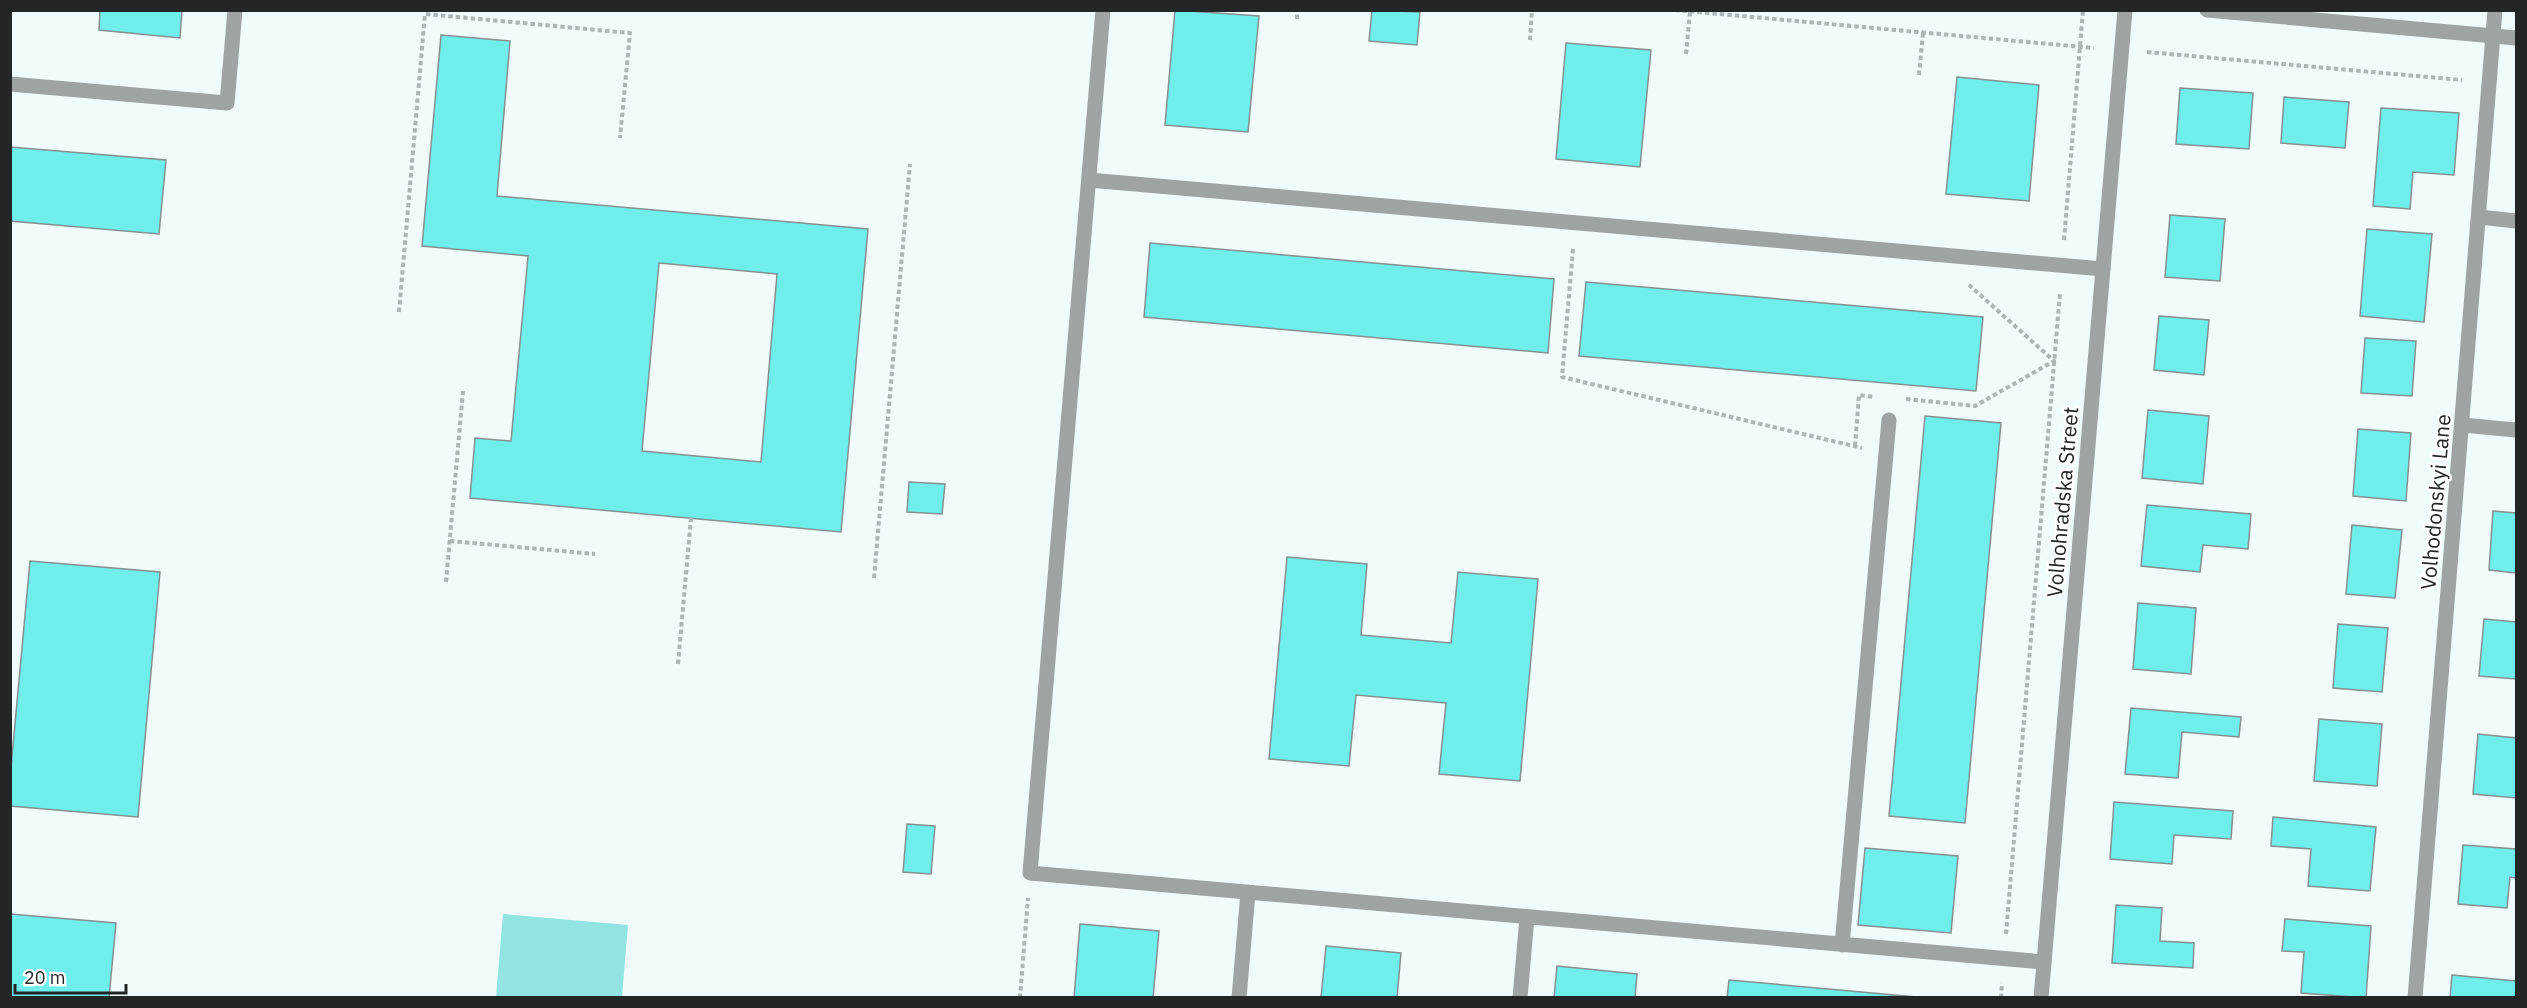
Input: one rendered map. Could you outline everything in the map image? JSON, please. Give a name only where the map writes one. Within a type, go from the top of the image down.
[{"type":"street","points":[[10,84],[227,103],[235,10]]},
{"type":"street","points":[[1103,10],[1030,873],[2044,962]]},
{"type":"street","name":"Volhohradska Street","points":[[2041,998],[2124,10]]},
{"type":"street","points":[[2207,10],[2517,38]]},
{"type":"street","name":"Volhodonskyi Lane","points":[[2415,998],[2495,10]]},
{"type":"street","points":[[1089,180],[2103,269]]},
{"type":"street","points":[[2479,217],[2517,221]]},
{"type":"street","points":[[1842,945],[1889,420]]},
{"type":"street","points":[[2462,425],[2517,430]]},
{"type":"street","points":[[1239,998],[1248,892]]},
{"type":"street","points":[[1520,998],[1527,917]]},
{"type":"path","points":[[1297,10],[1297,19]]},
{"type":"path","points":[[1530,40],[1532,10]]},
{"type":"path","points":[[1675,10],[2080,46]]},
{"type":"path","points":[[2001,998],[2083,10]]},
{"type":"path","points":[[1686,54],[1690,12]]},
{"type":"path","points":[[399,312],[425,14],[630,33],[620,138]]},
{"type":"path","points":[[1920,75],[1923,33]]},
{"type":"path","points":[[2121,50],[2490,83]]},
{"type":"path","points":[[874,579],[910,164]]},
{"type":"path","points":[[1576,222],[1562,377],[1886,454]]},
{"type":"path","points":[[1935,254],[2054,361]]},
{"type":"path","points":[[1894,398],[1975,406],[2054,361]]},
{"type":"path","points":[[446,582],[463,391]]},
{"type":"path","points":[[1855,446],[1859,395],[1882,397]]},
{"type":"path","points":[[678,664],[691,518]]},
{"type":"path","points":[[450,541],[595,554]]},
{"type":"path","points":[[1020,998],[1030,873]]},
{"type":"shaded area","points":[[503,914],[628,925],[622,997],[496,997]]},
{"type":"building","points":[[100,10],[182,10],[180,38],[99,30]]},
{"type":"building","points":[[1175,10],[1259,16],[1248,132],[1165,125]]},
{"type":"building","points":[[1372,10],[1420,12],[1417,45],[1369,41]]},
{"type":"building","points":[[441,35],[510,41],[497,196],[868,229],[841,532],[470,498],[475,438],[511,441],[528,256],[422,246]],"holes":[[[659,263],[777,274],[761,462],[642,451]]]},
{"type":"building","points":[[1566,43],[1651,50],[1640,167],[1556,159]]},
{"type":"building","points":[[1957,77],[2039,85],[2029,201],[1946,194]]},
{"type":"building","points":[[2180,88],[2253,93],[2249,149],[2176,144]]},
{"type":"building","points":[[2284,97],[2349,102],[2345,148],[2281,143]]},
{"type":"building","points":[[2381,108],[2459,113],[2454,175],[2413,172],[2410,209],[2373,206]]},
{"type":"building","points":[[10,147],[166,160],[159,234],[10,221]]},
{"type":"building","points":[[2170,215],[2225,219],[2220,281],[2165,277]]},
{"type":"building","points":[[2367,229],[2432,234],[2424,322],[2360,316]]},
{"type":"building","points":[[1150,243],[1554,279],[1548,353],[1144,317]]},
{"type":"building","points":[[1586,282],[1983,317],[1976,391],[1579,356]]},
{"type":"building","points":[[2159,316],[2209,320],[2204,375],[2154,370]]},
{"type":"building","points":[[2365,338],[2416,341],[2412,396],[2361,393]]},
{"type":"building","points":[[2148,410],[2209,416],[2203,484],[2142,478]]},
{"type":"building","points":[[1925,416],[2001,423],[1965,823],[1889,816]]},
{"type":"building","points":[[2358,429],[2411,433],[2406,501],[2353,496]]},
{"type":"building","points":[[909,482],[945,484],[942,514],[907,512]]},
{"type":"building","points":[[2147,505],[2251,514],[2248,549],[2203,545],[2200,572],[2141,566]]},
{"type":"building","points":[[2493,511],[2516,513],[2516,573],[2489,570]]},
{"type":"building","points":[[2352,525],[2402,530],[2395,598],[2346,594]]},
{"type":"building","points":[[1287,557],[1367,564],[1361,635],[1451,643],[1458,572],[1538,579],[1520,781],[1439,774],[1446,703],[1356,695],[1349,766],[1269,759]]},
{"type":"building","points":[[30,561],[160,572],[138,817],[10,806],[10,778]]},
{"type":"building","points":[[2138,603],[2196,608],[2191,674],[2133,669]]},
{"type":"building","points":[[2484,619],[2516,622],[2516,679],[2479,676]]},
{"type":"building","points":[[2338,624],[2388,628],[2382,692],[2333,688]]},
{"type":"building","points":[[2131,708],[2241,717],[2239,737],[2182,732],[2178,778],[2125,774]]},
{"type":"building","points":[[2319,719],[2382,724],[2377,786],[2314,781]]},
{"type":"building","points":[[2478,734],[2516,738],[2516,798],[2473,794]]},
{"type":"building","points":[[2114,802],[2233,811],[2231,839],[2174,835],[2172,864],[2110,859]]},
{"type":"building","points":[[2273,817],[2376,827],[2370,891],[2308,886],[2311,849],[2271,846]]},
{"type":"building","points":[[907,824],[935,826],[931,874],[903,872]]},
{"type":"building","points":[[2463,845],[2516,849],[2516,878],[2510,877],[2507,908],[2458,904]]},
{"type":"building","points":[[1865,848],[1958,856],[1951,933],[1858,925]]},
{"type":"building","points":[[2116,905],[2162,908],[2160,941],[2194,943],[2193,968],[2112,963]]},
{"type":"building","points":[[10,914],[116,923],[109,998],[10,998]]},
{"type":"building","points":[[2285,919],[2371,926],[2366,998],[2301,993],[2304,952],[2282,951]]},
{"type":"building","points":[[1080,924],[1159,931],[1153,998],[1074,998]]},
{"type":"building","points":[[1326,946],[1401,953],[1397,998],[1321,998]]},
{"type":"building","points":[[1557,966],[1637,974],[1635,998],[1554,998]]},
{"type":"building","points":[[2452,975],[2516,981],[2516,998],[2450,998]]},
{"type":"building","points":[[1729,980],[1928,998],[1727,998]]}]
